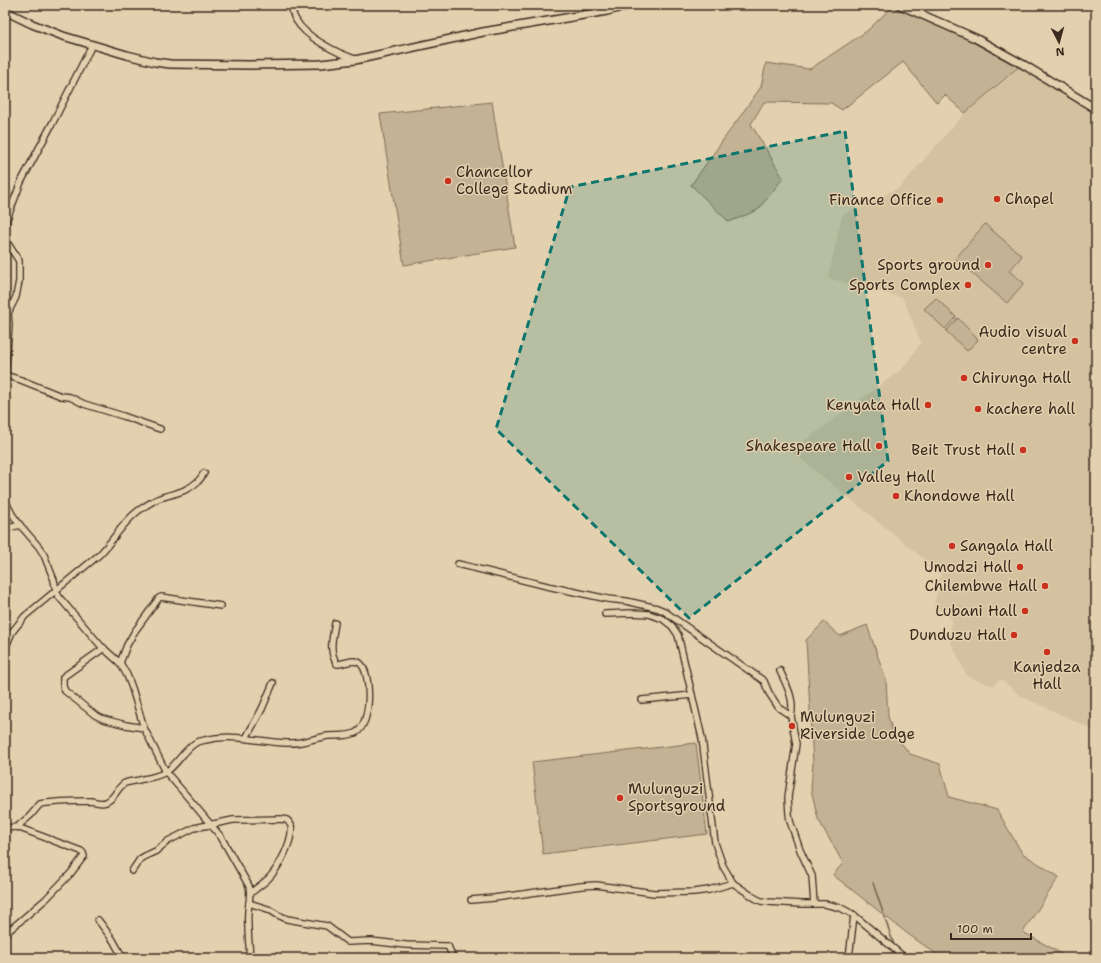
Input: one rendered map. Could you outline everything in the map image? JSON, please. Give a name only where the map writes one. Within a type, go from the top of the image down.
[{"type":"street","points":[[292,5],[296,20],[308,33],[323,44],[344,56],[355,60]]},
{"type":"street","points":[[5,11],[32,24],[63,36],[126,55],[170,64],[313,64],[355,60],[482,32],[587,15],[630,5]]},
{"type":"street","points":[[900,5],[975,38],[1024,64],[1096,109]]},
{"type":"street","points":[[5,224],[21,182],[92,45]]},
{"type":"street","points":[[5,239],[19,262],[19,281],[16,297],[8,313],[5,376],[21,380],[61,396],[70,397],[84,404],[160,429]]},
{"type":"street","points":[[5,649],[12,632],[25,616],[99,555],[109,545],[120,528],[130,517],[158,499],[188,489],[197,482],[204,473]]},
{"type":"street","points":[[5,500],[12,514],[20,525],[39,546],[54,580],[59,597],[104,648],[120,663],[129,681],[144,728],[166,772],[221,837],[249,886],[251,893],[248,911],[250,958]]},
{"type":"street","points":[[5,529],[20,525]]},
{"type":"street","points":[[458,564],[547,586],[657,608],[668,614],[764,681],[769,693],[780,708],[791,716]]},
{"type":"street","points":[[120,663],[134,631],[159,598],[161,597],[221,606]]},
{"type":"street","points":[[605,614],[649,614],[663,619],[672,626],[678,636],[702,738],[715,843],[723,866],[733,883],[761,901],[795,904],[825,904],[841,908],[854,914],[905,958]]},
{"type":"street","points":[[17,827],[31,815],[40,804],[59,801],[107,802],[112,799],[126,783],[143,780],[166,772],[197,742],[230,736],[287,743],[302,742],[329,736],[350,735],[357,732],[363,726],[369,701],[366,675],[359,662],[353,661],[337,664],[334,660],[331,647],[335,623]]},
{"type":"street","points":[[104,648],[63,677],[62,680],[64,691],[103,719],[126,726],[144,728]]},
{"type":"street","points":[[780,671],[791,697],[791,716],[796,744],[788,797],[788,814],[798,845],[812,876],[814,904]]},
{"type":"street","points":[[246,738],[262,709],[273,683]]},
{"type":"street","points":[[642,700],[692,695]]},
{"type":"street","points":[[132,871],[140,859],[156,851],[168,841],[194,828],[233,820],[288,820],[291,825],[291,835],[286,850],[276,870],[267,880],[251,893]]},
{"type":"street","points":[[5,828],[17,827],[81,851],[84,856],[71,873],[46,899],[5,934]]},
{"type":"street","points":[[471,900],[596,885],[654,893],[710,890],[733,883]]},
{"type":"street","points":[[249,903],[268,909],[286,919],[327,926],[348,942],[371,941],[406,945],[448,946],[453,958]]},
{"type":"street","points":[[849,958],[854,914]]},
{"type":"street","points":[[98,920],[113,940],[123,958]]},
{"type":"highlighted area","points":[[845,131],[888,461],[689,618],[496,429],[570,187]]},
{"type":"shaded area","points":[[894,5],[975,39],[1021,65],[965,113],[945,95],[937,103],[903,62],[842,110],[831,103],[764,102],[751,124],[783,178],[758,210],[729,222],[691,185],[761,87],[766,63],[810,69],[867,31]]},
{"type":"shaded area","points":[[1022,66],[1096,109],[1096,731],[1021,696],[1000,679],[993,686],[967,676],[950,640],[952,619],[934,606],[941,575],[929,563],[791,451],[902,369],[921,343],[903,298],[828,278],[842,215],[899,188],[965,113]]},
{"type":"shaded area","name":"Chancellor College Stadium","points":[[492,102],[515,247],[404,265],[380,114]]},
{"type":"shaded area","name":"Sports ground","points":[[985,224],[1022,256],[1009,271],[1024,283],[1007,303],[955,259]]},
{"type":"shaded area","points":[[936,298],[956,317],[945,329],[924,309]]},
{"type":"shaded area","points":[[958,318],[978,340],[967,351],[946,331]]},
{"type":"shaded area","points":[[824,622],[840,636],[867,625],[886,680],[888,716],[893,733],[910,754],[940,764],[949,797],[997,810],[1022,853],[1059,877],[1023,932],[1069,958],[942,958],[908,934],[833,875],[843,863],[818,819],[811,789],[813,763],[806,640]]},
{"type":"shaded area","name":"Mulunguzi Sportsground","points":[[696,743],[707,834],[543,854],[532,762]]},
{"type":"waterway","points":[[873,883],[894,945]]},
{"type":"place","name":"Chancellor College Stadium","points":[[448,181]]},
{"type":"place","name":"Chapel","points":[[997,199]]},
{"type":"place","name":"Finance Office","points":[[940,200]]},
{"type":"place","name":"Sports ground","points":[[988,265]]},
{"type":"place","name":"Sports Complex","points":[[968,285]]},
{"type":"place","name":"Audio visual centre","points":[[1075,341]]},
{"type":"place","name":"Chirunga Hall","points":[[964,378]]},
{"type":"place","name":"Kenyata Hall","points":[[928,405]]},
{"type":"place","name":"kachere hall","points":[[978,409]]},
{"type":"place","name":"Shakespeare Hall","points":[[879,446]]},
{"type":"place","name":"Beit Trust Hall","points":[[1023,450]]},
{"type":"place","name":"Valley Hall","points":[[849,477]]},
{"type":"place","name":"Khondowe Hall","points":[[896,496]]},
{"type":"place","name":"Sangala Hall","points":[[952,546]]},
{"type":"place","name":"Umodzi Hall","points":[[1020,567]]},
{"type":"place","name":"Chilembwe Hall","points":[[1045,586]]},
{"type":"place","name":"Lubani Hall","points":[[1025,611]]},
{"type":"place","name":"Dunduzu Hall","points":[[1014,635]]},
{"type":"place","name":"Kanjedza Hall","points":[[1047,652]]},
{"type":"place","name":"Mulunguzi Riverside Lodge","points":[[792,726]]},
{"type":"place","name":"Mulunguzi Sportsground","points":[[620,798]]}]
